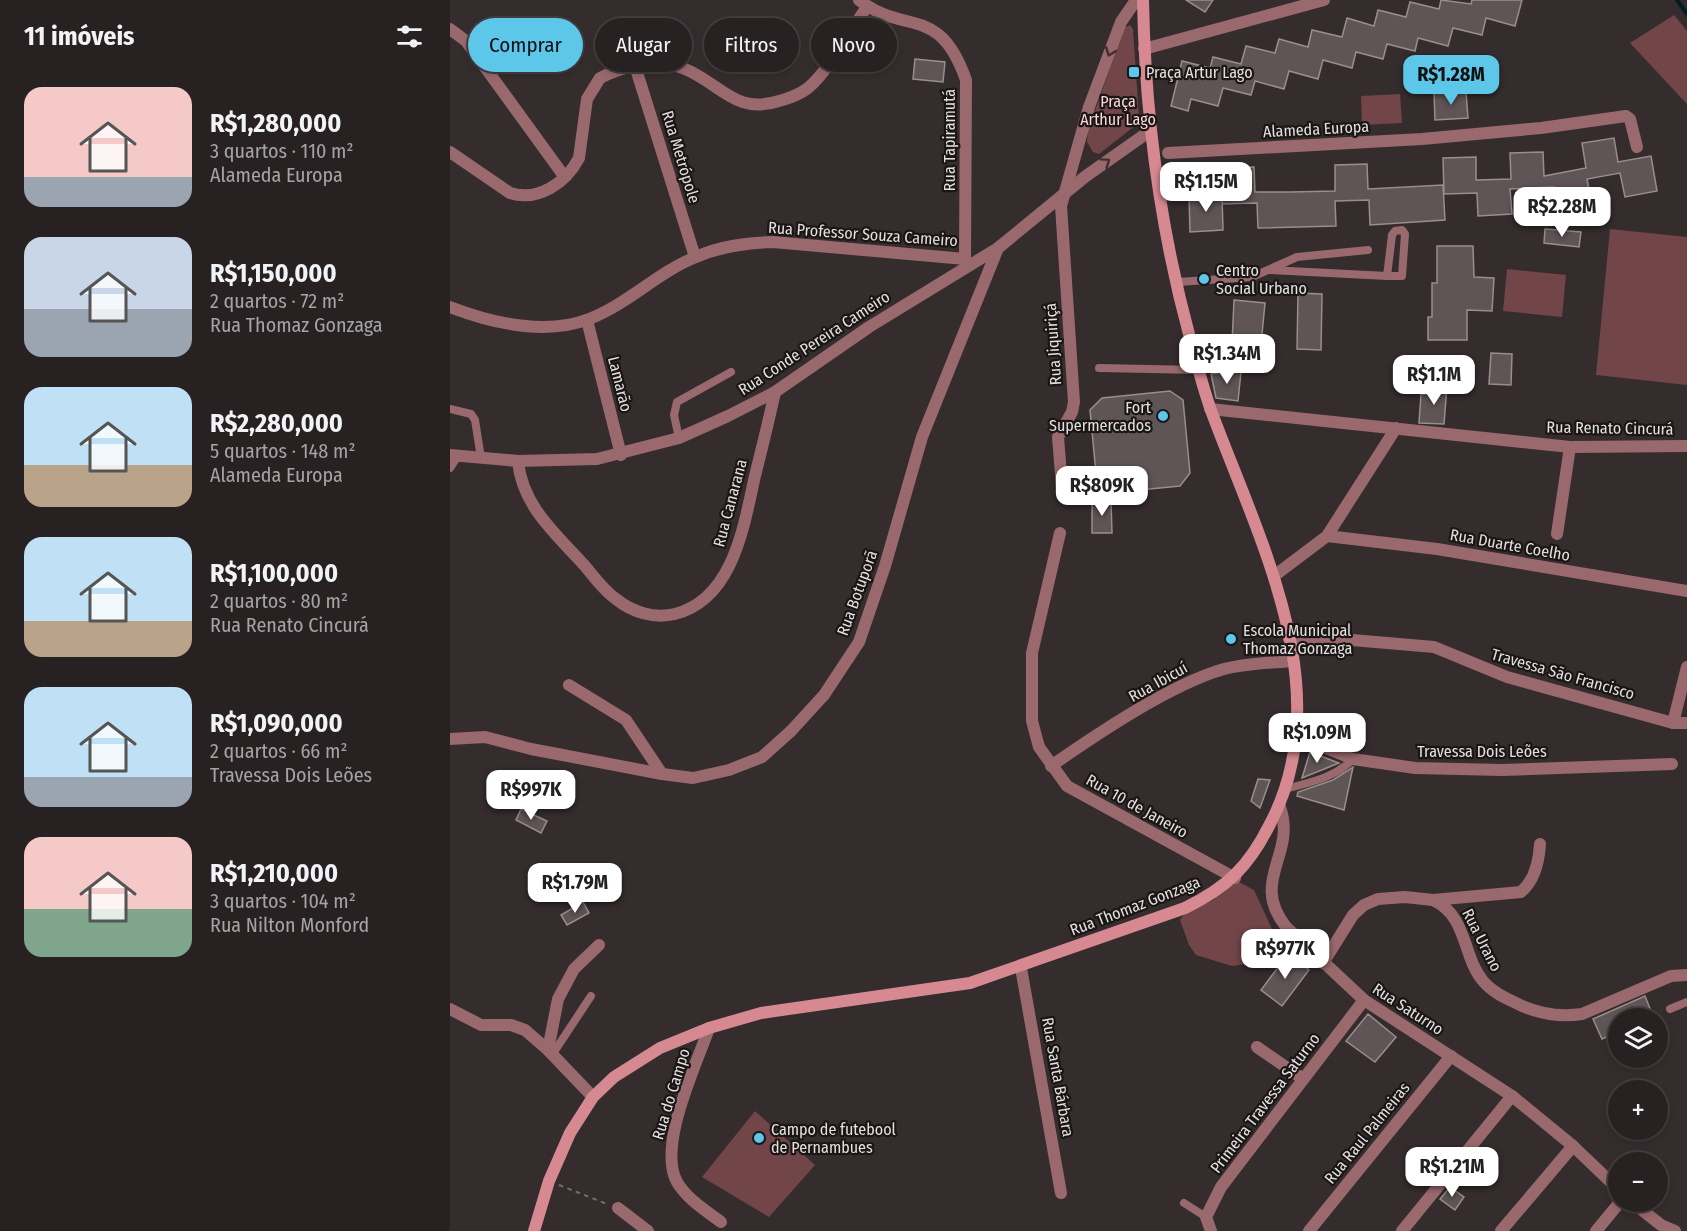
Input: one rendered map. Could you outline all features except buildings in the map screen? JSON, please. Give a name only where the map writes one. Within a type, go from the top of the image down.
[{"type":"main road","name":"Rua Thomaz Gonzaga","points":[[534,1231],[549,1181],[570,1133],[593,1097],[614,1077],[636,1061],[660,1048],[709,1028],[761,1014],[950,987],[1021,968],[1185,908],[1219,890],[1235,878],[1257,848],[1280,807],[1297,736],[1298,712],[1293,661],[1274,576],[1210,409],[1178,282],[1150,131],[1143,0]]},
{"type":"street","points":[[1063,194],[1097,86],[1121,22],[1136,0]]},
{"type":"street","points":[[1144,49],[1324,0]]},
{"type":"street","points":[[691,72],[738,101],[764,106],[796,96],[810,86],[863,3]]},
{"type":"street","name":"Rua Tapiramutá","points":[[863,3],[914,21],[933,31],[949,43],[958,59],[966,80],[966,262]]},
{"type":"street","points":[[450,29],[466,41],[564,176]]},
{"type":"street","points":[[450,152],[510,193],[521,197],[536,196],[548,190],[564,176],[579,158],[582,126],[592,87],[600,78],[618,72]]},
{"type":"street","name":"Rua Metrópole","points":[[637,72],[695,257]]},
{"type":"street","name":"Alameda Europa","points":[[1168,153],[1433,138],[1626,116],[1630,119],[1637,147]]},
{"type":"street","name":"Rua Conde Pereira Cameiro","points":[[454,455],[518,461],[567,462],[621,455],[679,438],[775,392],[966,262],[998,248],[1063,194],[1150,131]]},
{"type":"street","name":"Rua Jiquiriçá","points":[[1062,487],[1058,437],[1072,412],[1074,402],[1061,219],[1063,194]]},
{"type":"street","name":"Rua Professor Souza Cameiro","points":[[450,307],[500,323],[548,325],[587,320],[614,308],[695,257],[743,243],[773,242],[966,262]]},
{"type":"street","name":"Rua Botuporã","points":[[450,739],[485,737],[531,749],[693,778],[729,770],[762,757],[791,731],[838,675],[859,642],[871,611],[922,437],[998,248]]},
{"type":"street","name":"Lamarão","points":[[587,320],[621,455]]},
{"type":"street","name":"Rua Canarana","points":[[518,461],[520,477],[529,502],[613,598],[639,612],[652,615],[666,616],[679,613],[703,599],[715,587],[735,554],[775,392]]},
{"type":"street","name":"Rua Renato Cincurá","points":[[1210,409],[1570,447],[1687,446]]},
{"type":"street","points":[[1274,576],[1327,536],[1396,428]]},
{"type":"street","points":[[1557,534],[1570,447]]},
{"type":"street","name":"Rua 10 de Janeiro","points":[[1060,533],[1036,629],[1031,693],[1032,721],[1039,747],[1067,786],[1235,878]]},
{"type":"street","name":"Rua Duarte Coelho","points":[[1327,536],[1437,549],[1687,591]]},
{"type":"street","name":"Travessa São Francisco","points":[[1289,639],[1352,640],[1434,647],[1507,677],[1672,723],[1687,723]]},
{"type":"street","name":"Rua Ibicuí","points":[[1051,766],[1099,734],[1204,675],[1248,664],[1293,661]]},
{"type":"street","points":[[1672,723],[1687,667]]},
{"type":"street","points":[[568,685],[626,720],[662,774]]},
{"type":"street","name":"Travessa Dois Leões","points":[[1297,736],[1353,759],[1415,768],[1459,770],[1672,764]]},
{"type":"street","name":"Rua Saturno","points":[[1280,807],[1284,818],[1284,842],[1270,887],[1273,906],[1286,927],[1364,1000],[1512,1096],[1573,1146],[1608,1179]]},
{"type":"street","name":"Rua Urano","points":[[1323,963],[1353,915],[1364,905],[1389,897],[1433,900],[1521,892],[1530,881],[1537,863],[1540,844]]},
{"type":"street","name":"Rua Urano","points":[[1433,900],[1445,906],[1461,929],[1482,980],[1499,995],[1528,1008],[1549,1014],[1570,1016],[1582,1014],[1671,976],[1687,975]]},
{"type":"street","points":[[550,1053],[558,999],[574,969],[599,945]]},
{"type":"street","name":"Rua Santa Bárbara","points":[[1021,968],[1061,1193]]},
{"type":"street","name":"Primeira Travessa Saturno","points":[[1206,1217],[1221,1187],[1364,1000]]},
{"type":"street","points":[[450,1009],[481,1025],[511,1025],[525,1030],[593,1097]]},
{"type":"street","name":"Rua do Campo","points":[[709,1028],[671,1138],[669,1156],[676,1181],[684,1192],[721,1222]]},
{"type":"street","points":[[1257,1047],[1303,1079]]},
{"type":"street","name":"Rua Raul Palmeiras","points":[[1309,1231],[1451,1056]]},
{"type":"street","points":[[1402,1231],[1512,1096]]},
{"type":"street","points":[[1501,1231],[1573,1146]]},
{"type":"street","points":[[618,1208],[648,1231]]},
{"type":"street","points":[[1596,1231],[1612,1212]]},
{"type":"street","points":[[1645,1212],[1675,1231]]},
{"type":"street","points":[[1206,1217],[1210,1231]]},
{"type":"lane","name":"Alameda Europa","points":[[1153,154],[1168,153]]},
{"type":"lane","points":[[1270,270],[1387,276],[1402,276],[1405,234],[1402,230],[1395,231],[1392,235],[1387,276]]},
{"type":"lane","points":[[1178,282],[1252,277],[1297,257],[1368,250]]},
{"type":"lane","points":[[1099,368],[1199,370]]},
{"type":"lane","points":[[679,438],[674,415],[677,402],[731,372]]},
{"type":"lane","points":[[450,409],[471,414],[475,420],[481,458]]},
{"type":"lane","points":[[450,468],[454,455]]},
{"type":"lane","points":[[1286,789],[1343,770],[1353,759]]},
{"type":"lane","points":[[550,1053],[591,996]]},
{"type":"lane","points":[[1670,1009],[1687,1002]]},
{"type":"lane","points":[[1184,1203],[1206,1217]]},
{"type":"path","points":[[549,1181],[618,1208]]},
{"type":"green space","points":[[1674,15],[1687,31],[1687,104],[1630,43]]},
{"type":"green space","name":"Praça Arthur Lago","points":[[1130,25],[1133,29],[1139,118],[1136,125],[1099,154],[1093,152],[1087,142],[1088,130],[1125,27]]},
{"type":"green space","points":[[1400,94],[1402,123],[1362,125],[1361,96]]},
{"type":"green space","points":[[1610,229],[1687,237],[1687,385],[1596,375]]},
{"type":"green space","points":[[1507,269],[1566,275],[1562,317],[1503,311]]},
{"type":"green space","points":[[1237,881],[1254,890],[1272,929],[1270,940],[1247,964],[1232,966],[1196,955],[1189,945],[1180,920],[1185,913],[1213,900]]},
{"type":"green space","name":"Campo de futebool de Pernambues","points":[[755,1111],[815,1165],[769,1217],[702,1177]]},
{"type":"waterway","points":[[1677,0],[1687,14]]},
{"type":"place","name":"Praça Artur Lago","points":[[1134,72]]},
{"type":"place","name":"Centro Social Urbano","points":[[1204,279]]},
{"type":"place","name":"Fort Supermercados","points":[[1163,416]]},
{"type":"place","name":"Escola Municipal Thomaz Gonzaga","points":[[1231,639]]},
{"type":"place","name":"Campo de futebool de Pernambues","points":[[759,1138]]}]
